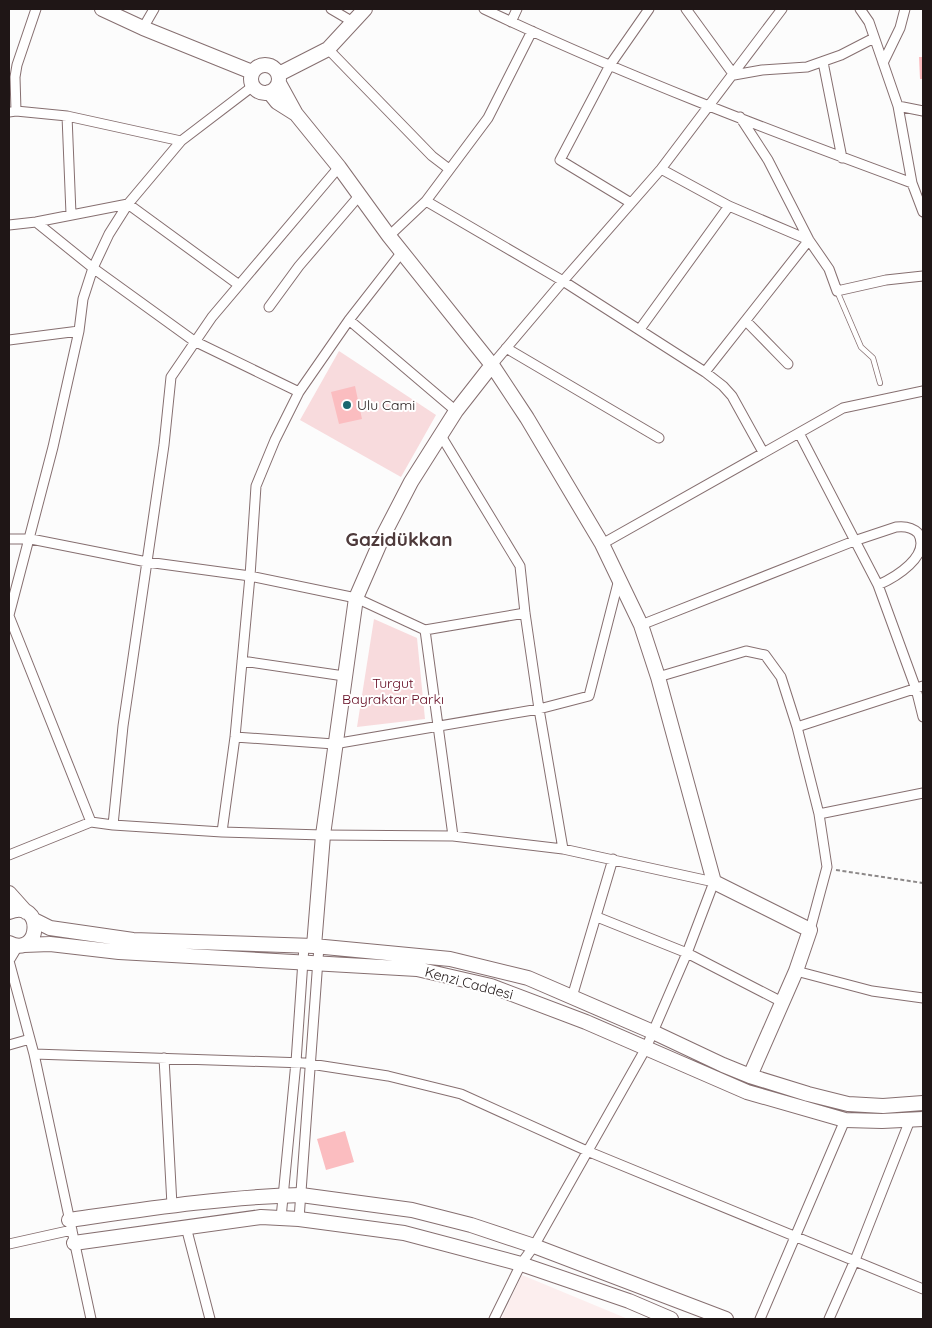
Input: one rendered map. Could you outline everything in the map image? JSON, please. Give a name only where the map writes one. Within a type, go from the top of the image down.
[{"type":"street","points":[[36,9],[12,75],[12,111],[67,116],[181,141]]},
{"type":"street","points":[[102,9],[253,79],[260,92],[328,48],[364,9]]},
{"type":"street","points":[[143,28],[154,9]]},
{"type":"street","points":[[331,9],[352,22]]},
{"type":"street","points":[[484,9],[610,66],[842,158],[912,183]]},
{"type":"street","points":[[512,22],[517,9]]},
{"type":"street","points":[[630,203],[560,160],[610,66],[649,9]]},
{"type":"street","points":[[686,9],[734,75]]},
{"type":"street","points":[[299,1219],[319,962],[313,946],[323,835],[334,744],[356,598],[411,482],[456,411],[506,348],[661,169],[734,75],[782,9]]},
{"type":"street","points":[[860,9],[869,22],[898,106],[912,183],[923,212]]},
{"type":"street","points":[[883,63],[900,28],[905,9]]},
{"type":"street","points":[[389,236],[426,201],[488,118],[532,31]]},
{"type":"street","points":[[734,75],[762,70],[807,68],[842,55],[874,38]]},
{"type":"street","points":[[328,48],[432,156],[449,169]]},
{"type":"street","points":[[823,62],[842,158]]},
{"type":"street","points":[[91,822],[9,615],[53,447],[79,331],[82,299],[93,268],[109,234],[128,204],[181,141],[253,79],[259,66],[268,64],[273,66],[277,102],[296,114],[339,167],[389,236],[492,365],[527,418],[602,544],[641,625],[658,676],[714,882],[687,953],[646,1048],[534,1246],[521,1264],[494,1319]]},
{"type":"street","points":[[898,106],[923,111]]},
{"type":"street","points":[[67,116],[71,214]]},
{"type":"street","points":[[740,117],[768,160],[809,240],[830,269],[837,291],[886,280],[923,276]]},
{"type":"street","points":[[113,825],[123,726],[164,444],[171,377],[212,317],[339,167]]},
{"type":"street","points":[[661,169],[729,206],[809,240]]},
{"type":"street","points":[[269,307],[299,266],[359,196]]},
{"type":"street","points":[[426,201],[563,281],[705,372],[732,396],[763,452]]},
{"type":"street","points":[[9,225],[36,222],[128,204],[238,285]]},
{"type":"street","points":[[640,329],[729,206]]},
{"type":"street","points":[[36,222],[93,268],[194,341],[299,392]]},
{"type":"street","points":[[705,372],[809,240]]},
{"type":"street","points":[[222,832],[235,737],[250,576],[256,486],[275,440],[299,392],[350,320],[402,252]]},
{"type":"street","points":[[350,320],[456,411]]},
{"type":"street","points":[[746,321],[788,364]]},
{"type":"street","points":[[9,340],[79,331]]},
{"type":"street","points":[[506,348],[659,438]]},
{"type":"street","points":[[602,544],[843,408],[923,392]]},
{"type":"street","points":[[799,432],[878,585],[920,688],[923,716]]},
{"type":"street","points":[[440,434],[520,566],[539,709],[564,849]]},
{"type":"street","points":[[641,625],[854,541],[902,526],[912,529],[919,535],[922,543],[918,556],[903,572],[878,585]]},
{"type":"street","points":[[9,538],[29,539],[147,562],[250,576],[356,598],[425,630],[525,613]]},
{"type":"street","points":[[235,737],[334,744],[539,709],[589,696],[619,579]]},
{"type":"street","points":[[425,630],[453,836]]},
{"type":"street","points":[[658,676],[746,651],[765,655],[781,677],[797,728],[819,814],[827,867],[810,930],[796,971],[750,1076]]},
{"type":"street","points":[[242,661],[344,676]]},
{"type":"street","points":[[797,728],[920,688]]},
{"type":"street","points":[[819,814],[923,793]]},
{"type":"street","points":[[9,855],[91,822],[222,832],[453,836],[564,849],[714,882],[810,930]]},
{"type":"street","points":[[572,997],[597,917],[612,859]]},
{"type":"street","points":[[9,893],[30,916],[35,932],[33,937],[14,944],[9,961],[34,1054],[91,1319]]},
{"type":"street","points":[[9,912],[15,910],[30,916]]},
{"type":"street","name":"Kenzi Caddesi","points":[[30,916],[50,928],[132,940],[313,946],[450,959],[528,978],[653,1032],[723,1065],[750,1076],[808,1094],[848,1104],[883,1106],[923,1103]]},
{"type":"street","points":[[597,917],[687,953],[782,1002]]},
{"type":"street","name":"Kenzi Caddesi","points":[[14,944],[50,944],[119,952],[417,969],[491,986],[586,1022],[747,1092],[845,1120],[882,1122],[917,1119]]},
{"type":"street","points":[[281,1218],[296,1062],[303,961],[313,946]]},
{"type":"street","points":[[796,971],[872,992],[923,998]]},
{"type":"street","points":[[9,1045],[30,1039]]},
{"type":"street","points":[[34,1054],[296,1062],[388,1076],[461,1094],[587,1151],[923,1289]]},
{"type":"street","points":[[164,1058],[172,1205]]},
{"type":"street","points":[[829,1319],[917,1119]]},
{"type":"street","points":[[760,1319],[794,1235],[845,1120]]},
{"type":"street","points":[[9,1244],[72,1231],[172,1205],[247,1197],[301,1195],[412,1210],[471,1226],[534,1246],[726,1319]]},
{"type":"street","points":[[72,1231],[186,1228],[261,1217],[299,1219],[404,1233],[521,1264],[629,1301],[671,1319]]},
{"type":"street","points":[[186,1228],[210,1319]]},
{"type":"lane","points":[[837,291],[861,347],[873,358],[880,383]]},
{"type":"path","points":[[827,867],[839,871],[923,883]]},
{"type":"shaded area","points":[[522,1275],[628,1319],[501,1319]]},
{"type":"green space","points":[[339,351],[436,415],[401,477],[300,420]]},
{"type":"green space","name":"Turgut Bayraktar Parkı","points":[[374,619],[417,638],[425,719],[357,727]]},
{"type":"building","points":[[919,57],[923,57],[923,79],[920,79]]},
{"type":"building","name":"Ulu Cami","points":[[355,386],[362,419],[339,424],[331,392]]},
{"type":"building","points":[[345,1131],[354,1162],[326,1170],[317,1139]]},
{"type":"place","name":"Ulu Cami","points":[[347,405]]},
{"type":"district","name":"Gazidükkan","points":[[399,539]]}]
